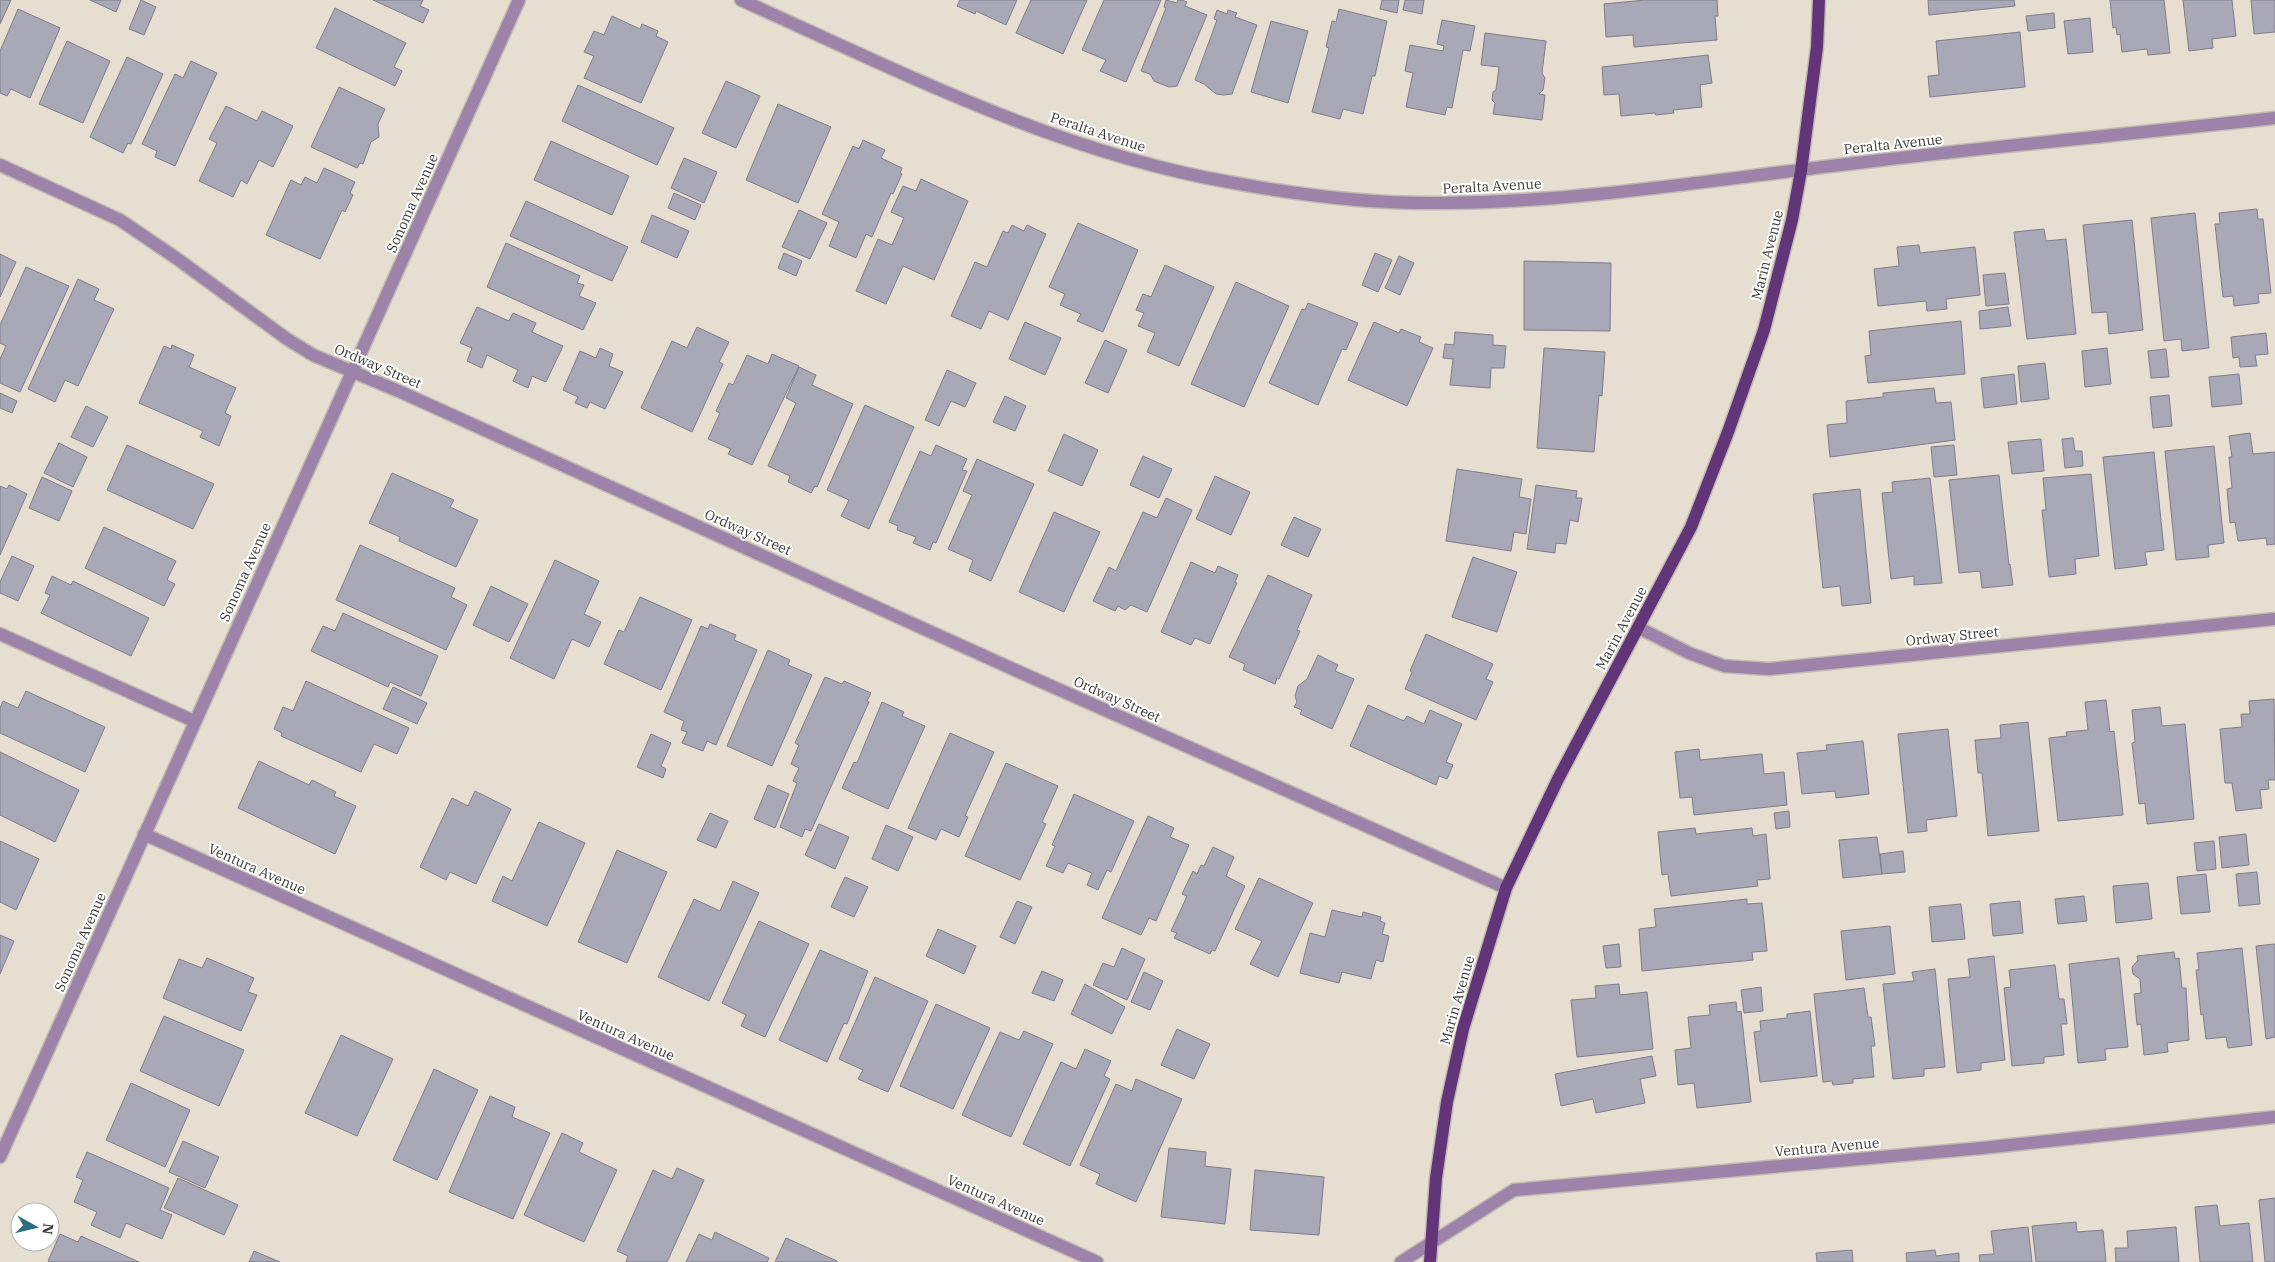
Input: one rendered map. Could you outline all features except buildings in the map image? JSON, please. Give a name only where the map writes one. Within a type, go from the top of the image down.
[{"type":"main road","name":"Marin Avenue","points":[[1430,1262],[1436,1178],[1449,1093],[1463,1029],[1506,888],[1558,778],[1691,527],[1728,432],[1764,330],[1792,220],[1801,171],[1817,47],[1819,0]]},
{"type":"street","name":"Sonoma Avenue","points":[[0,1157],[194,721],[520,0]]},
{"type":"street","name":"Peralta Avenue","points":[[741,0],[974,105],[1114,155],[1226,182],[1333,198],[1438,204],[1524,200],[1728,180],[1872,161],[2275,118]]},
{"type":"street","name":"Ordway Street","points":[[0,165],[120,220],[176,258],[287,339],[313,355],[1506,888]]},
{"type":"street","name":"Ordway Street","points":[[1639,628],[1689,653],[1724,666],[1769,670],[2275,619]]},
{"type":"street","points":[[0,634],[194,721]]},
{"type":"street","name":"Ventura Avenue","points":[[144,834],[1097,1262]]},
{"type":"street","name":"Ventura Avenue","points":[[1401,1262],[1514,1190],[1982,1148],[2275,1117]]}]
